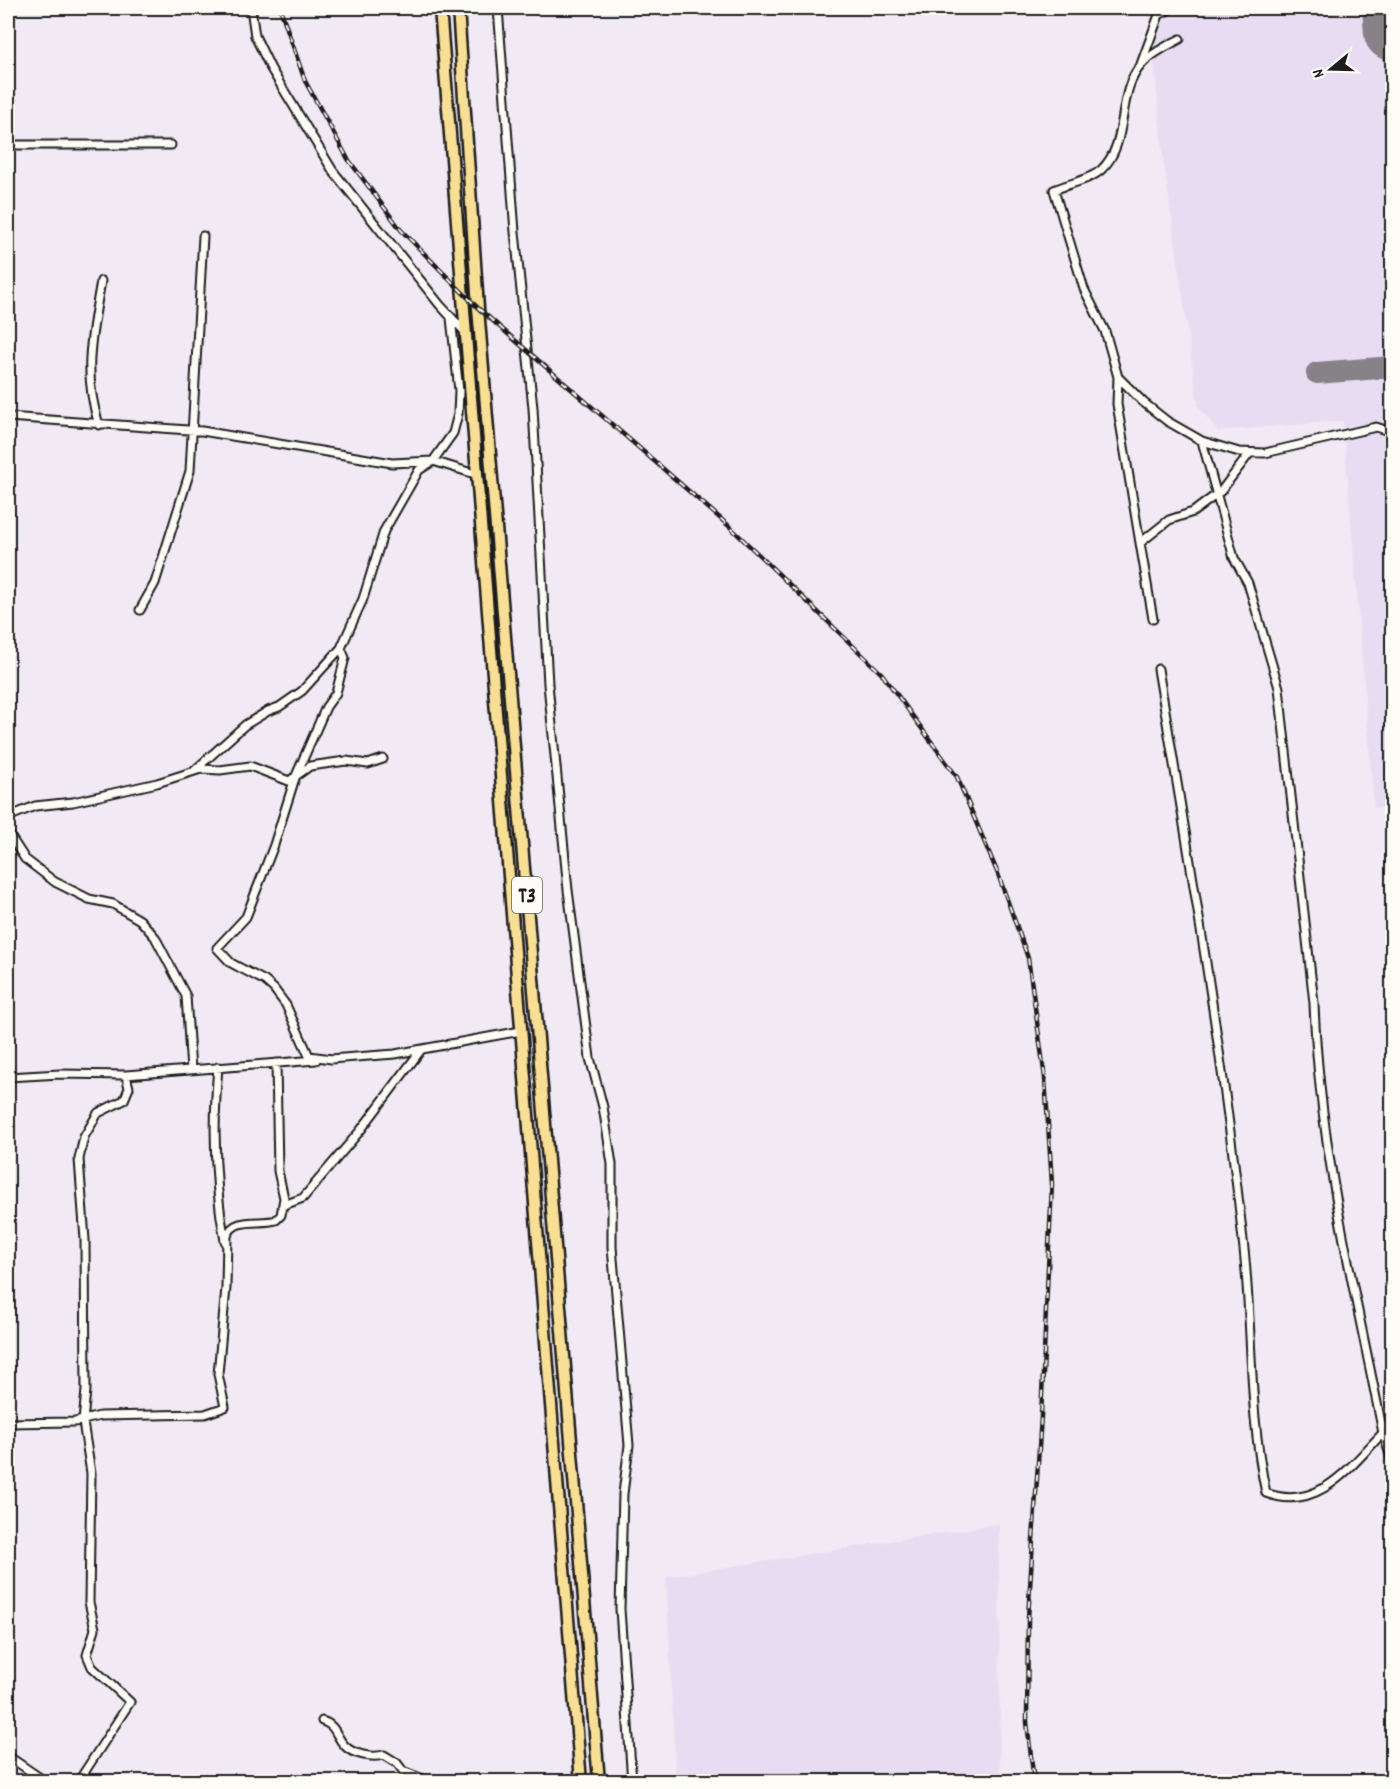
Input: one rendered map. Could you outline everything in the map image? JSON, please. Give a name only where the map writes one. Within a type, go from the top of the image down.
[{"type":"highway","name":"T3","points":[[440,8],[475,474],[581,1782]]},
{"type":"highway","name":"T3","points":[[458,8],[478,308],[553,1192],[599,1782]]},
{"type":"street","points":[[251,8],[255,36],[271,69],[333,171],[465,332]]},
{"type":"street","points":[[498,8],[515,232],[532,408],[548,684],[568,890],[590,1058],[603,1107],[612,1164],[612,1247],[629,1445],[623,1494],[620,1609],[632,1782]]},
{"type":"street","points":[[1153,619],[1117,404],[1118,377],[1105,331],[1084,289],[1054,190],[1099,172],[1113,155],[1123,121],[1129,85],[1141,64],[1159,15],[1172,8]]},
{"type":"street","points":[[1141,64],[1180,39]]},
{"type":"street","points":[[8,145],[171,145]]},
{"type":"street","points":[[140,610],[155,583],[190,471],[194,430],[202,236]]},
{"type":"street","points":[[99,425],[92,403],[88,356],[101,281]]},
{"type":"street","points":[[195,770],[245,725],[267,711],[279,707],[302,691],[341,648],[363,598],[384,531],[418,470],[433,460],[453,433],[459,414],[459,391],[452,318]]},
{"type":"street","points":[[1118,377],[1167,422],[1202,441],[1239,452],[1265,453],[1376,427],[1391,431]]},
{"type":"street","points":[[8,417],[194,430],[392,463],[433,460],[475,474]]},
{"type":"street","points":[[1202,441],[1234,558],[1248,583],[1279,688],[1314,1004],[1316,1048],[1335,1196],[1383,1432],[1392,1461]]},
{"type":"street","points":[[1140,543],[1169,520],[1193,512],[1218,494],[1250,453]]},
{"type":"street","points":[[332,1059],[309,1056],[286,1005],[274,989],[265,981],[231,963],[217,948],[246,917],[274,845],[295,778],[326,707],[336,693],[345,657],[341,648]]},
{"type":"street","points":[[1158,669],[1212,991],[1244,1242],[1259,1464],[1266,1493],[1294,1497],[1313,1494],[1332,1484],[1347,1472],[1392,1424]]},
{"type":"street","points":[[8,817],[35,806],[74,802],[157,783],[195,770],[250,766],[289,781],[310,766],[346,761],[368,764],[383,759]]},
{"type":"street","points":[[8,833],[25,859],[55,882],[89,899],[113,904],[140,920],[155,938],[186,996],[191,1070]]},
{"type":"street","points":[[8,1077],[126,1075],[332,1059],[422,1050],[521,1031]]},
{"type":"street","points":[[284,1205],[303,1198],[360,1131],[422,1050]]},
{"type":"street","points":[[8,1423],[83,1420],[100,1416],[205,1414],[225,1407],[218,1374],[226,1288],[227,1236],[233,1226],[276,1220],[284,1205],[278,1171],[276,1063]]},
{"type":"street","points":[[218,1067],[215,1124],[218,1207],[226,1249]]},
{"type":"street","points":[[78,1782],[130,1702],[92,1667],[87,1655],[95,1629],[89,1602],[91,1473],[83,1420],[86,1390],[85,1240],[79,1159],[84,1137],[98,1113],[124,1100],[129,1088],[126,1075]]},
{"type":"street","points":[[322,1721],[335,1728],[345,1746],[371,1758],[384,1755],[397,1762],[403,1772],[430,1782]]},
{"type":"street","points":[[8,1756],[46,1782]]},
{"type":"shaded area","points":[[1149,8],[1392,8],[1392,808],[1374,808],[1343,421],[1218,431],[1198,406],[1163,155]]},
{"type":"shaded area","points":[[999,1524],[1000,1781],[676,1781],[666,1577]]},
{"type":"taxiway","points":[[1317,373],[1392,367]]},
{"type":"runway","points":[[1390,8],[1392,33]]},
{"type":"railway","points":[[280,8],[305,81],[348,159],[401,230],[478,308],[729,526],[882,674],[957,777],[998,874],[1028,958],[1045,1078],[1052,1184],[1041,1416],[1028,1618],[1027,1722],[1034,1782]]}]
